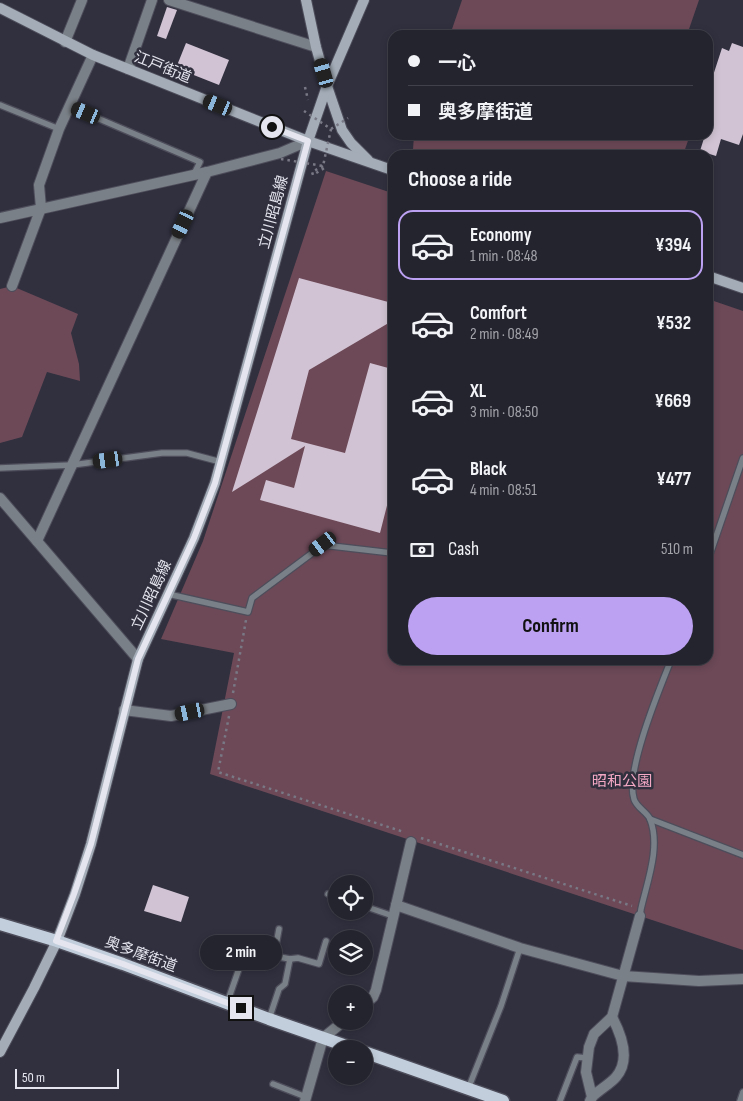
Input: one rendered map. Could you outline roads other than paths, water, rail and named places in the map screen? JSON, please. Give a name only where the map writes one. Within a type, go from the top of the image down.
[{"type":"main road","name":"江戸街道","points":[[306,0],[316,47],[342,130],[357,149],[375,165]]},
{"type":"main road","name":"立川昭島線","points":[[0,1052],[34,988],[56,941],[74,894],[91,844],[138,659],[202,519],[221,462],[308,141],[327,86],[364,0]]},
{"type":"main road","name":"江戸街道","points":[[0,8],[93,55],[308,141],[388,169]]},
{"type":"main road","points":[[713,278],[743,288]]},
{"type":"main road","name":"奥多摩街道","points":[[0,924],[56,941],[329,1040]]},
{"type":"main road","points":[[373,1055],[502,1101]]},
{"type":"street","points":[[65,42],[82,0]]},
{"type":"street","points":[[128,69],[152,0]]},
{"type":"street","points":[[169,0],[316,47]]},
{"type":"street","points":[[12,286],[41,208],[39,185],[59,129],[93,55]]},
{"type":"street","points":[[0,218],[207,172],[280,153],[308,141]]},
{"type":"street","points":[[37,541],[207,172]]},
{"type":"street","points":[[0,498],[138,659]]},
{"type":"street","points":[[124,710],[171,716],[231,704]]},
{"type":"street","points":[[373,998],[411,842]]},
{"type":"street","points":[[396,905],[520,948],[623,976],[699,981],[743,979]]},
{"type":"street","points":[[612,1017],[622,1037],[623,1058],[621,1068],[615,1079],[591,1099],[586,1072],[589,1047],[594,1034],[612,1017],[641,912]]},
{"type":"street","points":[[306,1099],[323,1038],[333,1030]]},
{"type":"lane","points":[[0,105],[59,129]]},
{"type":"lane","points":[[70,106],[200,162],[194,175]]},
{"type":"lane","points":[[0,468],[72,465],[162,453],[187,453],[221,462]]},
{"type":"lane","points":[[713,545],[743,458]]},
{"type":"lane","points":[[168,594],[248,612],[252,598],[323,544],[388,552]]},
{"type":"lane","points":[[641,912],[653,858],[654,838],[650,819],[634,800],[633,779],[637,757],[652,708],[669,665]]},
{"type":"lane","points":[[650,819],[743,855]]},
{"type":"lane","points":[[373,909],[394,916]]},
{"type":"lane","points":[[279,930],[274,956],[290,959],[298,958],[319,964],[326,941]]},
{"type":"lane","points":[[468,1089],[502,1006],[520,948]]},
{"type":"lane","points":[[269,1019],[279,989],[285,984],[290,959]]},
{"type":"lane","points":[[227,1003],[241,963]]},
{"type":"lane","points":[[560,1101],[577,1057],[587,1058]]},
{"type":"lane","points":[[273,1084],[306,1099]]},
{"type":"lane","points":[[740,1101],[743,1092]]},
{"type":"park label","name":"昭和公園","points":[[622,781]]}]
